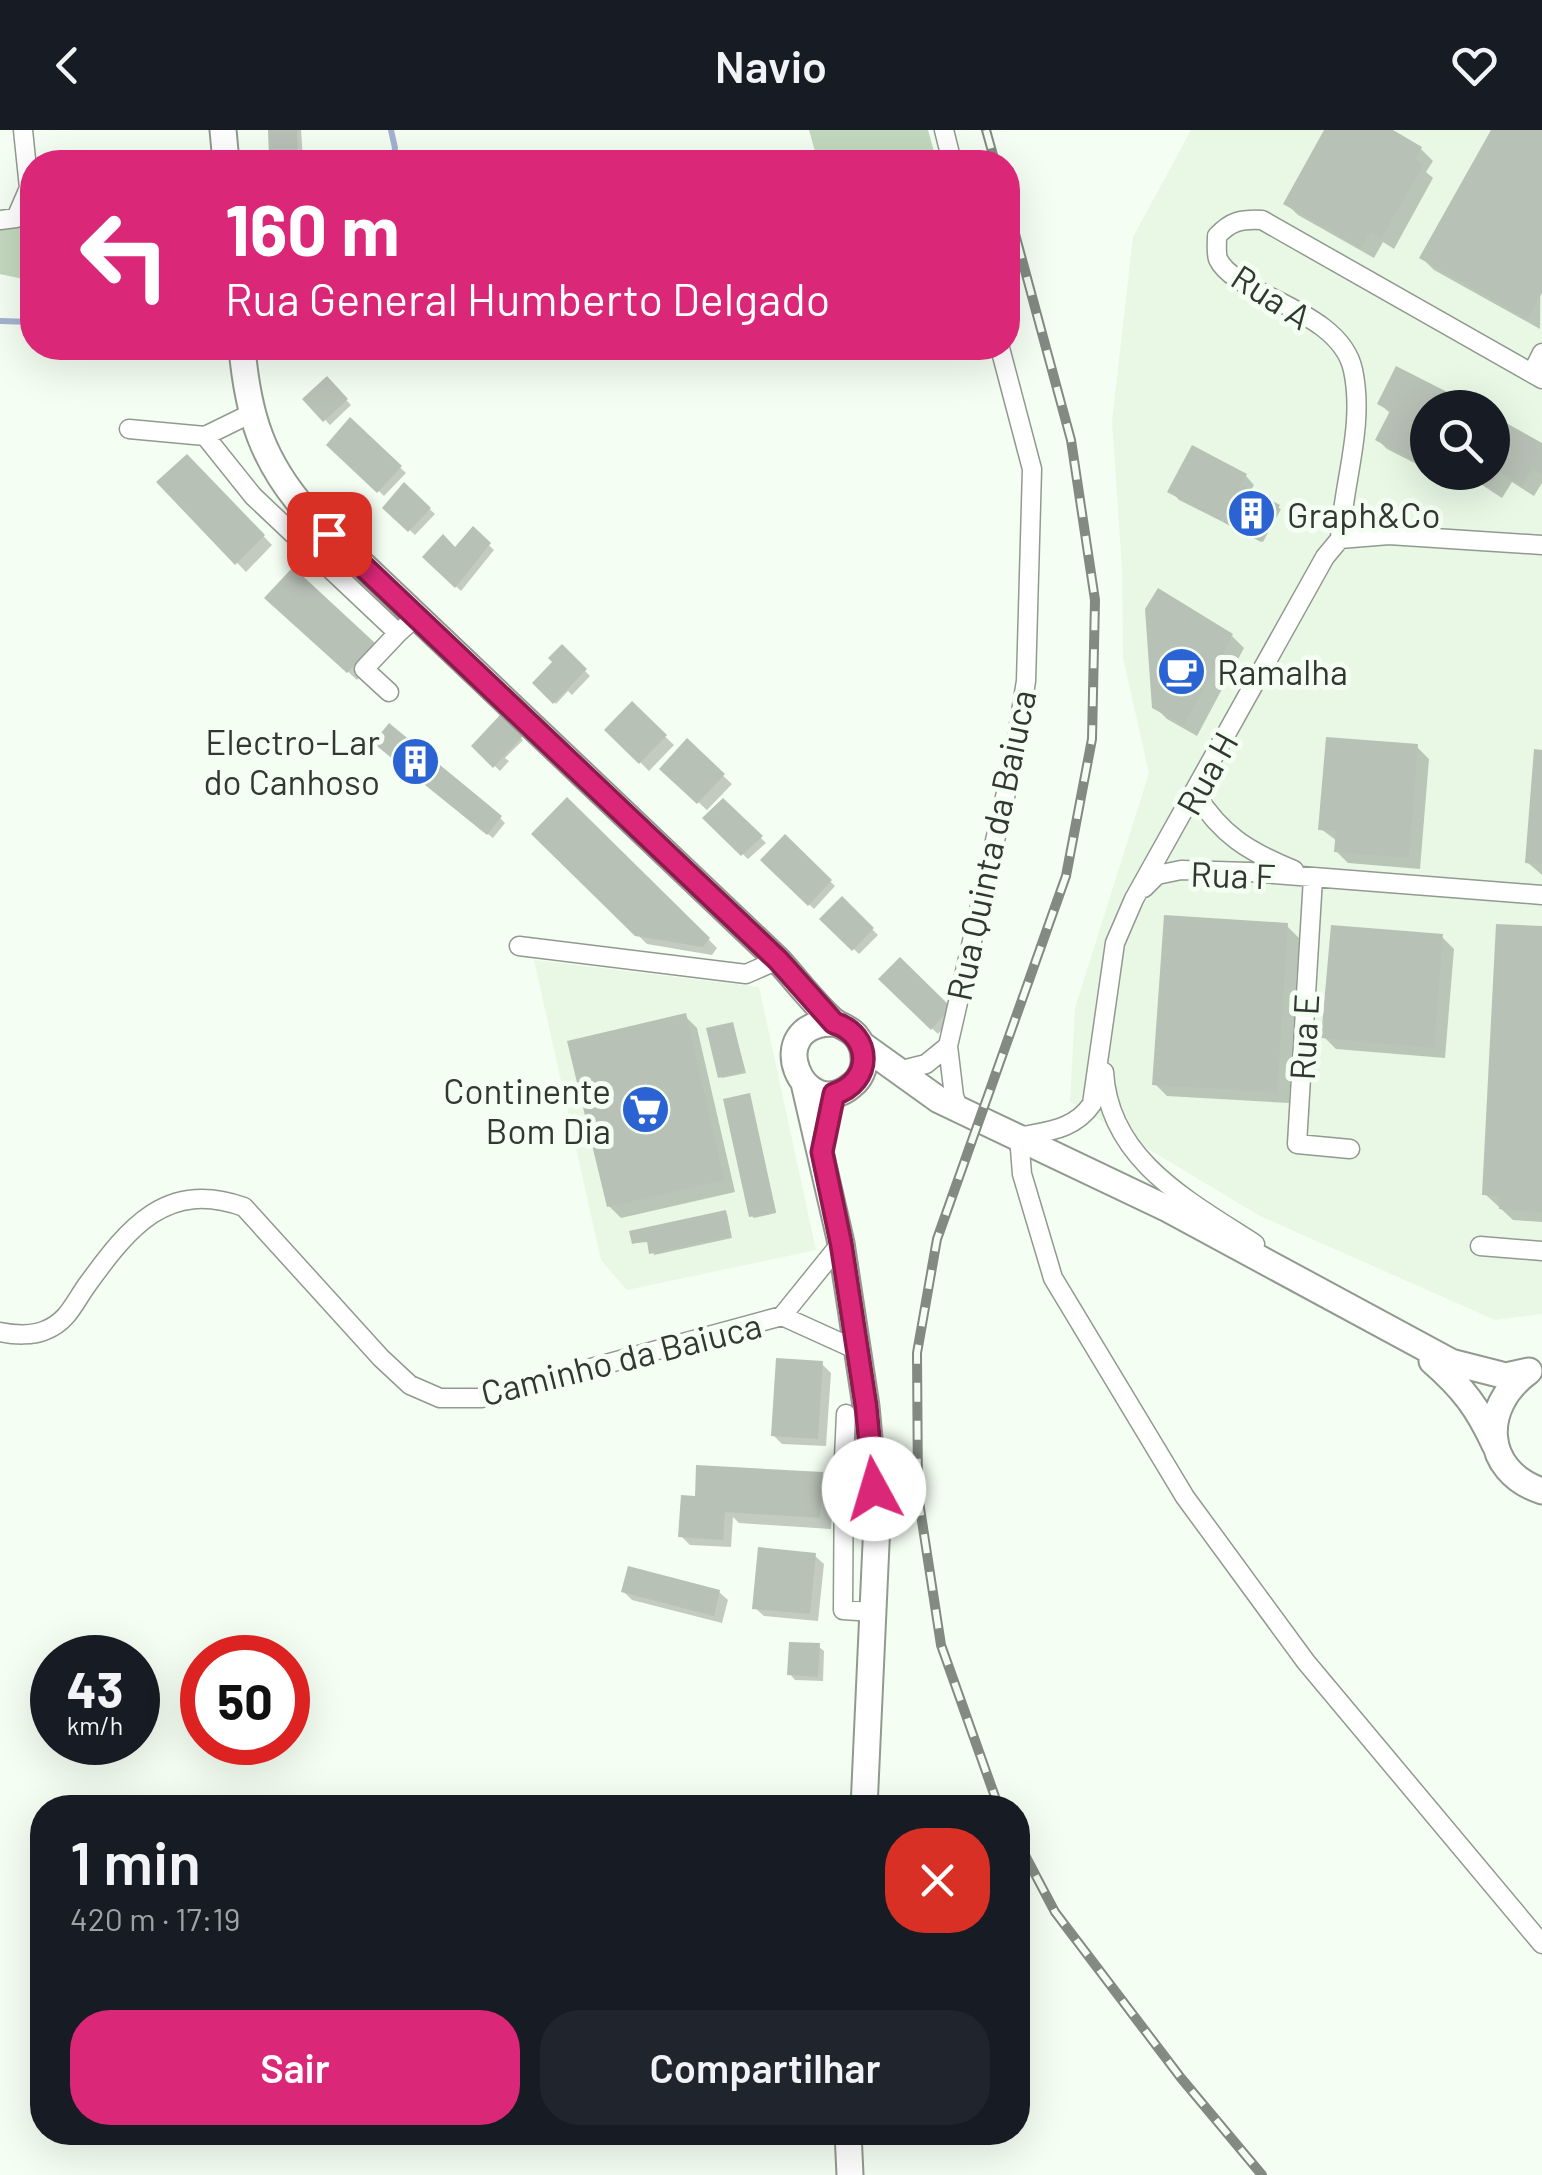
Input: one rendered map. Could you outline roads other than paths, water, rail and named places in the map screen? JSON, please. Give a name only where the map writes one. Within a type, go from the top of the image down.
[{"type":"main road","points":[[243,360],[246,395],[270,462],[288,491],[407,625],[778,960],[834,1023],[845,1027],[928,1093],[1168,1209],[1452,1362],[1506,1376],[1536,1369]]},
{"type":"main road","points":[[778,960],[800,1038],[794,1056],[804,1084],[812,1090],[839,1092],[890,1082],[928,1093]]},
{"type":"main road","points":[[800,1038],[815,1026],[834,1023]]},
{"type":"main road","points":[[822,1152],[839,1092],[853,1085],[864,1066],[862,1044]]},
{"type":"main road","points":[[804,1084],[841,1243],[877,1522],[865,1795]]},
{"type":"main road","points":[[1366,1316],[1431,1360],[1463,1388],[1482,1416],[1504,1465],[1519,1481],[1542,1491]]},
{"type":"main road","points":[[1496,1445],[1494,1423],[1499,1402],[1512,1384],[1536,1369]]},
{"type":"main road","points":[[849,2145],[850,2175]]},
{"type":"street","points":[[0,220],[16,218],[20,209]]},
{"type":"street","name":"Rua A","points":[[1340,539],[1356,420],[1352,366],[1337,341],[1306,314],[1228,272],[1217,258],[1217,236],[1228,224],[1242,219],[1262,220],[1537,376]]},
{"type":"street","points":[[1537,376],[1542,354]]},
{"type":"street","name":"Rua Quinta da Baiuca","points":[[960,1110],[954,1096],[948,1046],[1013,762],[1026,681],[1032,468],[1003,360]]},
{"type":"street","points":[[129,429],[204,436],[252,413]]},
{"type":"street","points":[[204,436],[266,509],[407,625],[364,669],[390,692]]},
{"type":"street","points":[[1340,539],[1390,535],[1542,545]]},
{"type":"street","name":"Rua H","points":[[1019,1137],[1066,1127],[1082,1118],[1092,1104],[1115,943],[1134,898],[1326,556],[1340,539]]},
{"type":"street","name":"Rua F","points":[[1195,794],[1212,821],[1237,841],[1313,878]]},
{"type":"street","name":"Rua F","points":[[1134,898],[1157,875],[1181,870],[1313,878]]},
{"type":"street","points":[[1313,878],[1542,896]]},
{"type":"street","name":"Rua E","points":[[1313,878],[1297,1144],[1350,1150]]},
{"type":"street","points":[[519,946],[746,974],[778,960]]},
{"type":"street","name":"Rua H","points":[[1103,1042],[1105,1083],[1114,1118],[1132,1150],[1150,1170],[1174,1191],[1366,1316]]},
{"type":"street","name":"Rua Quinta da Baiuca","points":[[898,1071],[926,1064],[948,1046]]},
{"type":"street","points":[[1019,1137],[1022,1174],[1053,1278],[1185,1497],[1306,1662],[1542,1944]]},
{"type":"street","name":"Caminho da Baiuca","points":[[0,1332],[15,1335],[45,1331],[68,1316],[84,1288],[130,1231],[176,1200],[220,1198],[244,1208],[410,1385],[440,1398],[481,1398],[782,1316],[841,1243]]},
{"type":"street","points":[[1480,1246],[1542,1251]]},
{"type":"street","name":"Caminho da Baiuca","points":[[782,1316],[857,1350]]},
{"type":"street","points":[[846,1414],[843,1610],[873,1612]]},
{"type":"street","points":[[844,1458],[870,1456]]},
{"type":"waterway","points":[[391,130],[395,150]]},
{"type":"waterway","points":[[0,321],[20,322]]},
{"type":"railway","points":[[986,130],[992,150]]},
{"type":"railway","points":[[994,1795],[941,1645],[918,1495],[917,1353],[937,1239],[1066,876],[1092,739],[1095,600],[1071,440],[1020,252]]},
{"type":"railway","points":[[1030,1865],[1055,1912],[1181,2078],[1262,2175]]},
{"type":"place","name":"Graph&Co","points":[[1252,514]]},
{"type":"place","name":"Ramalha","points":[[1182,671]]},
{"type":"place","name":"Electro-Lar do Canhoso","points":[[415,761]]},
{"type":"place","name":"Continente Bom Dia","points":[[646,1110]]}]
